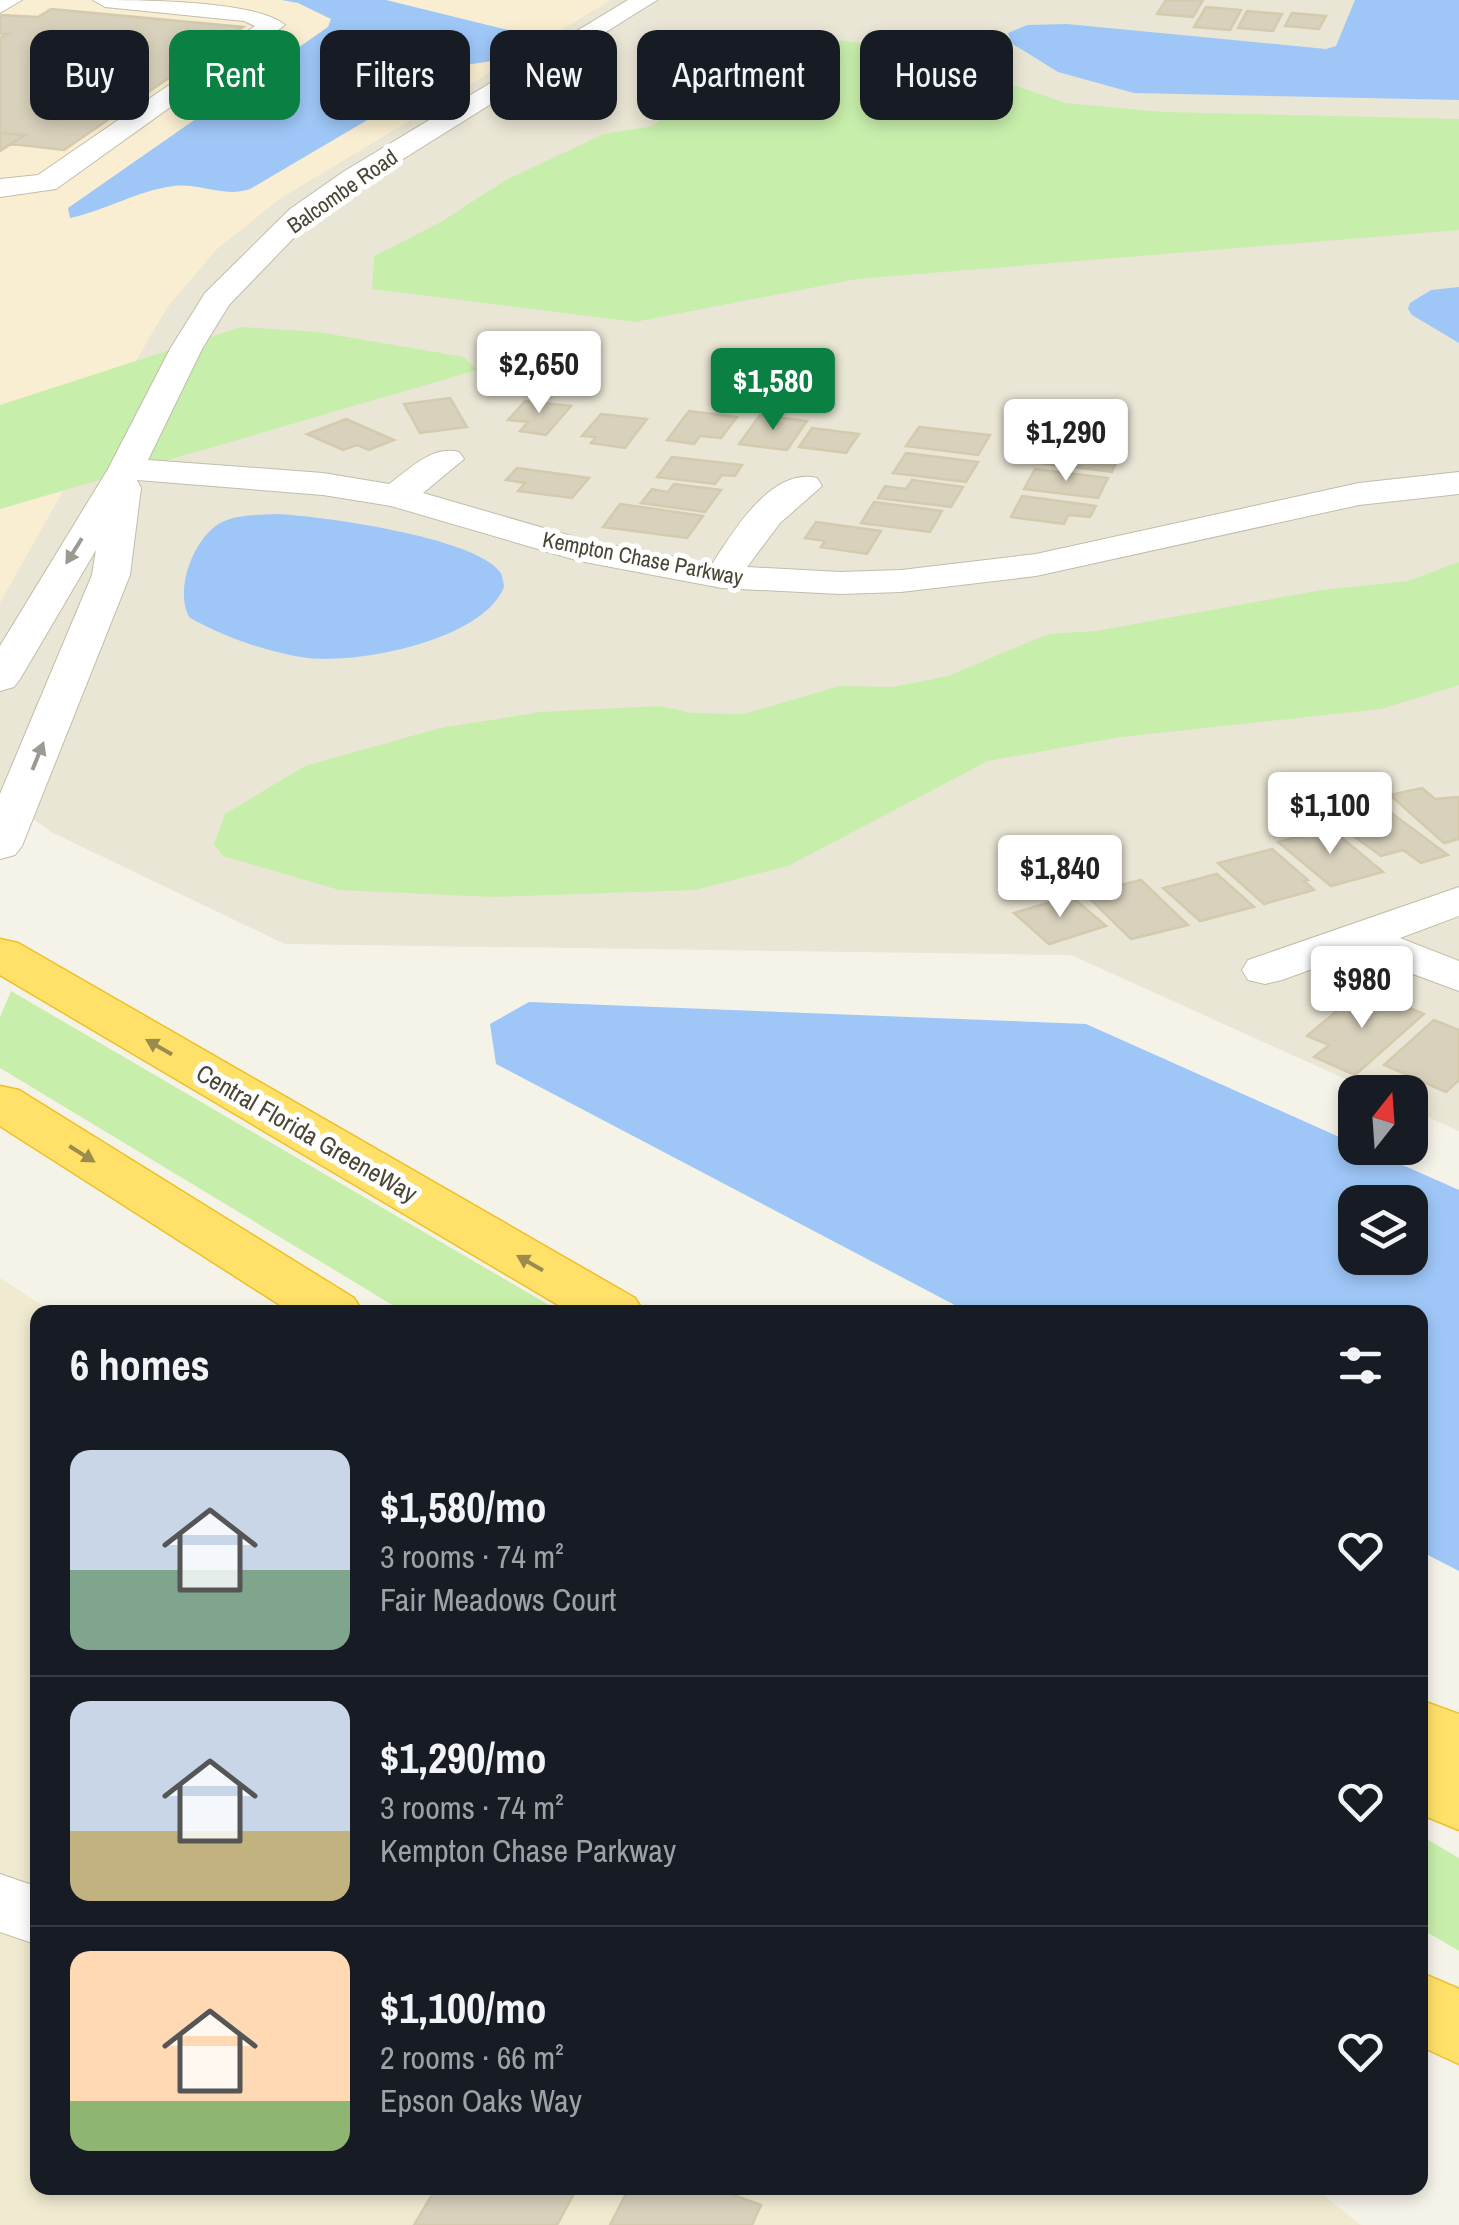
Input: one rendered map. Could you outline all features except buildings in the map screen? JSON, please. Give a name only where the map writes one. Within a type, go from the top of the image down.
[{"type":"highway","name":"Central Florida GreeneWay","points":[[16,963],[602,1305]]},
{"type":"highway","points":[[0,1102],[322,1305]]},
{"type":"highway","points":[[1428,1731],[1459,1745]]},
{"type":"highway","points":[[1428,1784],[1459,1801]]},
{"type":"highway","points":[[1428,1968],[1459,1986]]},
{"type":"highway","points":[[1428,2011],[1459,2030]]},
{"type":"street","points":[[0,6],[10,0]]},
{"type":"street","points":[[0,188],[46,183],[272,25],[249,14],[106,0]]},
{"type":"street","name":"Balcombe Road","points":[[0,679],[58,575],[126,468],[186,349],[216,300],[300,215],[353,178],[645,0]]},
{"type":"street","points":[[396,496],[446,459]]},
{"type":"street","name":"Balcombe Road","points":[[0,846],[111,575],[126,468]]},
{"type":"street","name":"Kempton Chase Parkway","points":[[126,468],[323,484],[396,496],[579,550],[722,578],[901,581],[1036,565],[1359,494],[1459,482]]},
{"type":"street","points":[[722,578],[760,520],[777,502],[804,486]]},
{"type":"street","points":[[1168,504],[1202,526]]},
{"type":"street","points":[[1266,970],[1459,901]]},
{"type":"street","points":[[1354,936],[1459,977]]},
{"type":"street","points":[[0,1902],[30,1914]]},
{"type":"shaded area","points":[[0,0],[1459,0],[1459,1131],[1428,1117],[1428,1075],[1338,1076],[1071,955],[285,944],[53,833],[0,796]]},
{"type":"shaded area","points":[[0,0],[611,0],[561,30],[490,30],[490,73],[470,85],[470,30],[320,30],[320,120],[411,120],[281,198],[217,249],[169,305],[0,603]]},
{"type":"shaded area","points":[[0,1278],[42,1305],[30,1305],[30,2195],[1323,2195],[1361,2225],[0,2225]]},
{"type":"green space","points":[[840,41],[860,43],[860,120],[1013,120],[1013,85],[1065,103],[1163,112],[1459,119],[1459,230],[857,279],[635,322],[372,289],[374,256],[441,222],[504,181],[604,134],[653,126],[660,120],[840,120]]},
{"type":"green space","points":[[241,327],[318,332],[464,357],[477,370],[0,509],[0,405]]},
{"type":"green space","points":[[1459,562],[1459,685],[1381,709],[1121,737],[988,761],[788,866],[694,890],[493,897],[339,890],[223,856],[214,844],[225,814],[305,766],[440,728],[541,712],[659,706],[692,713],[744,714],[839,686],[893,687],[948,676],[1048,634],[1096,631],[1321,590],[1408,581]]},
{"type":"green space","points":[[11,991],[549,1305],[392,1305],[0,1068],[0,1017]]},
{"type":"green space","points":[[1428,1840],[1459,1858],[1459,1951],[1428,1933]]},
{"type":"water","points":[[282,0],[386,0],[508,30],[490,30],[490,61],[470,64],[470,30],[324,30],[331,19]]},
{"type":"water","points":[[1355,0],[1459,0],[1459,100],[1134,93],[1058,72],[1013,44],[1013,31],[1027,25],[1067,24],[1326,49],[1336,46]]},
{"type":"water","points":[[320,33],[320,120],[367,120],[250,189],[231,192],[174,186],[70,218],[68,208],[194,120],[300,120],[300,46]]},
{"type":"water","points":[[1459,287],[1459,343],[1408,309],[1410,303],[1431,290]]},
{"type":"water","points":[[277,514],[395,531],[461,548],[500,572],[504,587],[492,606],[446,634],[418,645],[358,657],[308,658],[278,652],[232,638],[190,618],[185,607],[185,580],[203,539],[228,519]]},
{"type":"water","points":[[529,1002],[1086,1024],[1338,1136],[1338,1165],[1402,1165],[1459,1190],[1459,1571],[1428,1555],[1428,1305],[955,1305],[496,1064],[490,1024]]}]
